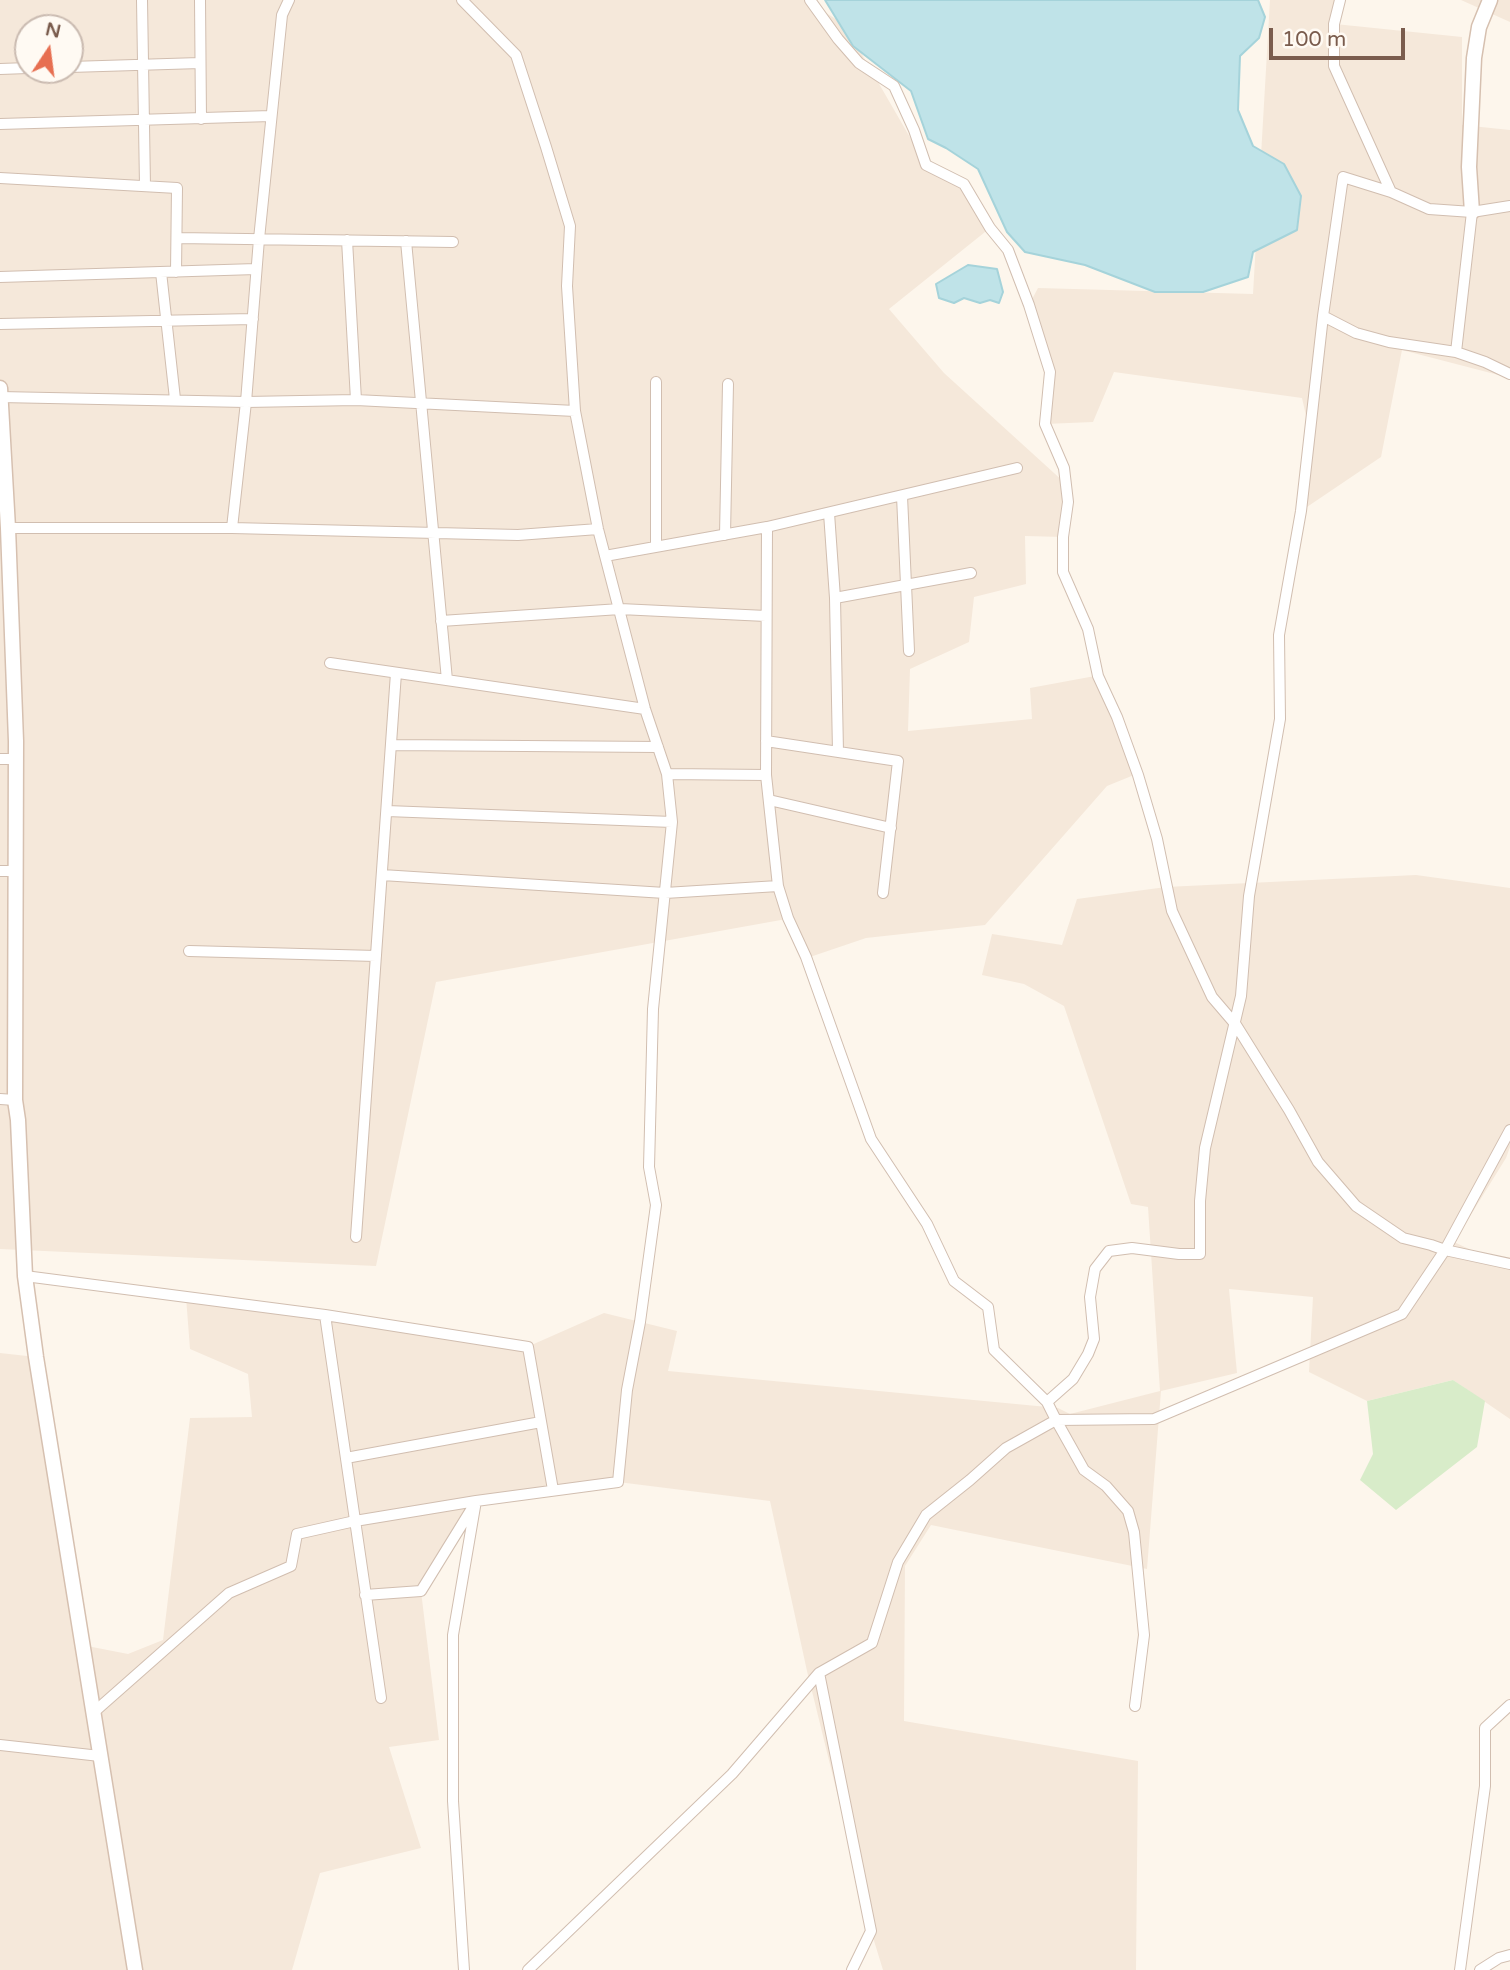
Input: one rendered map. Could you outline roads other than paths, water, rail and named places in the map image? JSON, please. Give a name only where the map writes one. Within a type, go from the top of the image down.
[{"type":"main road","points":[[1472,212],[1469,167],[1474,58],[1479,27],[1490,0]]},
{"type":"main road","points":[[0,388],[16,759],[7,1100],[18,1120],[25,1276],[36,1357],[135,1970]]},
{"type":"street","points":[[142,0],[145,186]]},
{"type":"street","points":[[200,0],[201,118]]},
{"type":"street","points":[[232,528],[271,116],[282,15],[289,0]]},
{"type":"street","points":[[93,1713],[229,1593],[292,1566],[297,1534],[355,1521],[476,1501],[618,1482],[627,1390],[640,1322],[656,1205],[649,1167],[653,1009],[672,822],[667,774],[645,709],[598,529],[575,411],[567,286],[570,226],[516,55],[462,0]]},
{"type":"street","points":[[810,0],[859,63],[894,86],[926,165],[964,184],[990,228],[1008,250],[1050,372],[1045,424],[1065,468],[1068,502],[1063,537],[1063,572],[1088,629],[1098,676],[1117,717],[1138,775],[1157,839],[1172,911],[1212,997],[1236,1025],[1318,1161],[1356,1206],[1403,1238],[1510,1264]]},
{"type":"street","points":[[1340,0],[1334,24],[1334,66],[1391,192]]},
{"type":"street","points":[[84,66],[200,63]]},
{"type":"street","points":[[0,124],[271,116]]},
{"type":"street","points":[[1047,1402],[1073,1379],[1088,1354],[1094,1339],[1090,1297],[1095,1269],[1109,1251],[1132,1248],[1200,1254],[1200,1201],[1205,1148],[1241,996],[1249,895],[1280,719],[1279,635],[1301,511],[1323,316],[1343,177],[1391,192],[1429,209],[1472,212],[1510,206]]},
{"type":"street","points":[[0,178],[177,188],[176,272]]},
{"type":"street","points":[[1456,352],[1472,212]]},
{"type":"street","points":[[177,238],[453,242]]},
{"type":"street","points":[[347,240],[356,400]]},
{"type":"street","points":[[407,241],[447,680]]},
{"type":"street","points":[[0,277],[256,269]]},
{"type":"street","points":[[161,272],[174,399]]},
{"type":"street","points":[[1323,316],[1356,333],[1456,352],[1510,374]]},
{"type":"street","points":[[0,324],[253,319]]},
{"type":"street","points":[[656,382],[656,547]]},
{"type":"street","points":[[724,535],[728,384]]},
{"type":"street","points":[[0,397],[246,402],[356,400],[575,411]]},
{"type":"street","points":[[605,556],[767,527],[1017,468]]},
{"type":"street","points":[[902,496],[909,651]]},
{"type":"street","points":[[829,513],[835,598],[838,752]]},
{"type":"street","points":[[767,527],[766,775],[778,886],[871,1139],[926,1224],[954,1280],[988,1307],[994,1350],[1047,1402],[1084,1470],[1106,1486],[1129,1511],[1134,1532],[1144,1635],[1135,1706]]},
{"type":"street","points":[[8,528],[232,528],[518,535],[598,529]]},
{"type":"street","points":[[835,598],[971,573]]},
{"type":"street","points":[[441,621],[620,609],[766,616]]},
{"type":"street","points":[[330,663],[645,709]]},
{"type":"street","points":[[356,1237],[396,673]]},
{"type":"street","points":[[766,741],[898,761],[883,893]]},
{"type":"street","points":[[391,744],[658,747]]},
{"type":"street","points":[[0,758],[16,759]]},
{"type":"street","points":[[667,774],[766,775]]},
{"type":"street","points":[[769,800],[891,828]]},
{"type":"street","points":[[387,811],[672,822]]},
{"type":"street","points":[[0,871],[15,871]]},
{"type":"street","points":[[382,875],[665,893],[778,886]]},
{"type":"street","points":[[189,951],[376,956]]},
{"type":"street","points":[[528,1970],[732,1774],[819,1673],[872,1643],[898,1562],[926,1515],[1006,1448],[1056,1420],[1154,1419],[1402,1314],[1445,1250],[1510,1130]]},
{"type":"street","points":[[25,1276],[325,1315],[527,1347],[553,1490]]},
{"type":"street","points":[[325,1315],[381,1698]]},
{"type":"street","points":[[346,1458],[541,1422]]},
{"type":"street","points":[[365,1595],[421,1591],[476,1501]]},
{"type":"street","points":[[464,1970],[453,1801],[453,1635],[476,1501]]},
{"type":"street","points":[[819,1673],[871,1931],[852,1970]]},
{"type":"street","points":[[1460,1970],[1485,1786],[1485,1728],[1510,1705]]},
{"type":"street","points":[[0,1745],[100,1756]]},
{"type":"street","points":[[1480,1970],[1499,1958],[1510,1955]]},
{"type":"water","points":[[825,0],[1258,0],[1265,17],[1259,38],[1240,56],[1238,110],[1253,146],[1284,164],[1301,196],[1297,230],[1253,252],[1248,277],[1203,292],[1155,292],[1085,265],[1025,252],[1007,232],[978,169],[928,139],[911,91],[853,46]]},
{"type":"water","points":[[968,265],[997,269],[1003,292],[999,303],[990,300],[980,303],[964,298],[954,303],[939,298],[936,284]]}]
